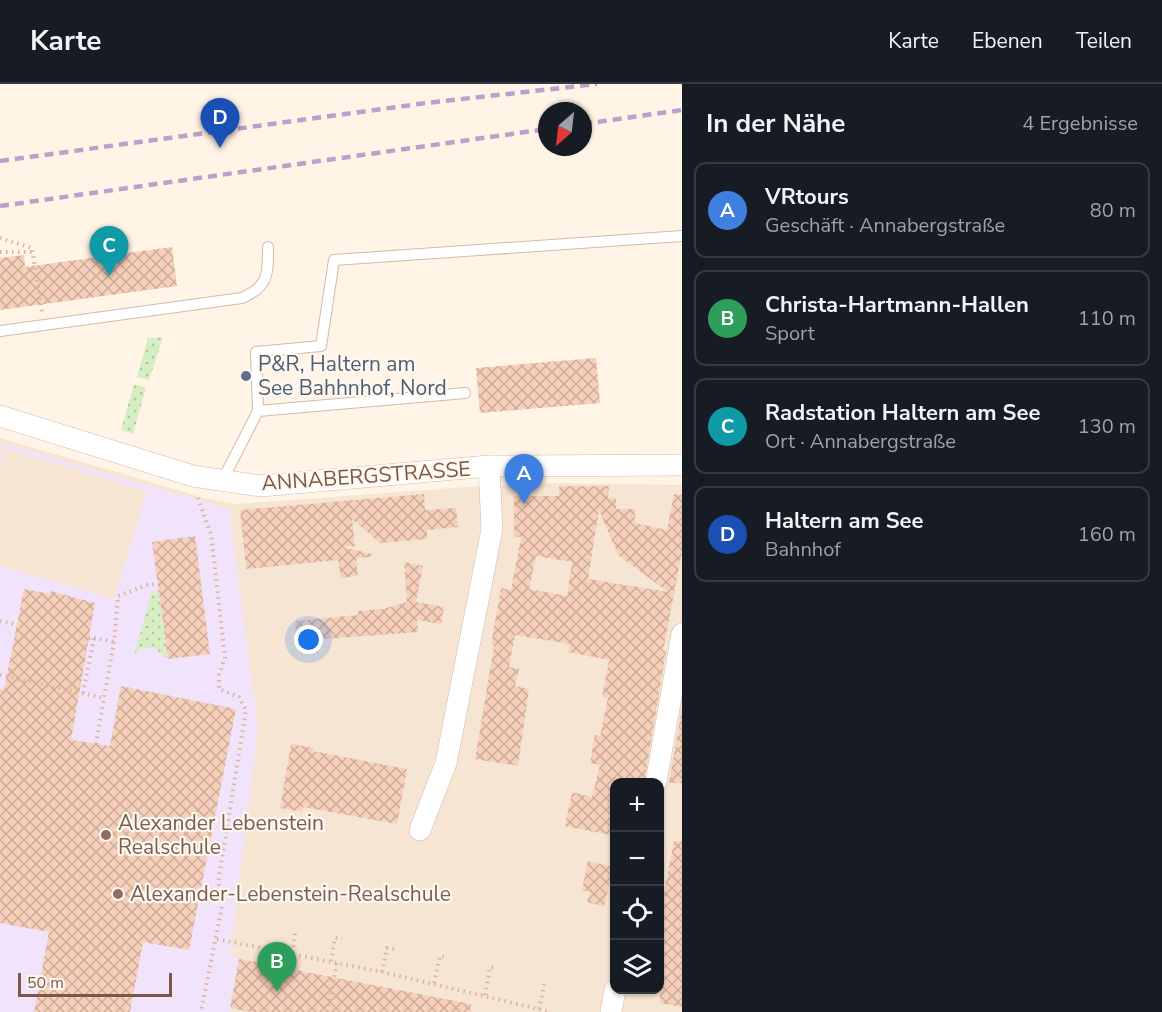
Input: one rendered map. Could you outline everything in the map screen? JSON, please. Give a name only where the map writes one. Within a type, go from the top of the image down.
[{"type":"street","name":"ANNABERGSTRASSE","points":[[0,417],[193,477],[261,486],[489,466],[682,465]]},
{"type":"street","name":"ANNABERGSTRASSE","points":[[420,830],[446,763],[492,530],[489,466]]},
{"type":"street","points":[[657,778],[682,634]]},
{"type":"street","points":[[611,1012],[614,994]]},
{"type":"lane","points":[[222,481],[258,411],[255,351],[321,346],[334,260],[682,236]]},
{"type":"lane","points":[[0,331],[242,298],[256,292],[265,282],[268,247]]},
{"type":"lane","points":[[258,411],[465,393]]},
{"type":"path","points":[[0,238],[32,248],[44,324]]},
{"type":"path","points":[[0,252],[33,252]]},
{"type":"path","points":[[193,477],[211,534],[225,658],[219,675],[219,689],[239,697],[246,710],[218,883],[224,896],[201,1012]]},
{"type":"path","points":[[96,744],[114,642],[118,596],[147,585],[157,584]]},
{"type":"path","points":[[0,621],[17,625]]},
{"type":"path","points":[[88,638],[114,642]]},
{"type":"path","points":[[83,693],[94,638]]},
{"type":"path","points":[[0,675],[104,698]]},
{"type":"path","points":[[293,953],[296,932]]},
{"type":"path","points":[[331,961],[335,938],[342,939]]},
{"type":"path","points":[[217,939],[434,983],[551,1012]]},
{"type":"path","points":[[382,972],[387,948],[394,949]]},
{"type":"path","points":[[434,983],[440,956],[446,957]]},
{"type":"path","points":[[327,1012],[337,962]]},
{"type":"path","points":[[485,995],[490,967],[497,969]]},
{"type":"path","points":[[539,1009],[544,981]]},
{"type":"shaded area","points":[[0,438],[205,498],[237,504],[556,483],[682,485],[682,1012],[0,1012]]},
{"type":"shaded area","points":[[4,444],[229,509],[258,728],[230,955],[239,959],[230,1012],[0,1012],[0,566],[114,599],[147,491],[7,449],[0,474]]},
{"type":"green space","points":[[163,337],[149,380],[137,377],[148,338]]},
{"type":"green space","points":[[134,384],[146,388],[133,434],[121,430]]},
{"type":"green space","points":[[158,590],[168,659],[153,647],[138,650],[134,656],[152,591]]},
{"type":"building","points":[[172,247],[177,286],[0,310],[0,258],[24,255],[25,267]]},
{"type":"building","points":[[596,358],[600,403],[480,413],[476,368]]},
{"type":"building","points":[[559,486],[609,486],[608,498],[616,498],[616,509],[635,509],[635,523],[667,530],[674,494],[682,495],[682,552],[663,651],[666,651],[645,778],[610,778],[610,835],[565,826],[572,792],[592,797],[600,765],[590,763],[595,735],[600,736],[608,698],[602,697],[609,660],[568,652],[570,644],[515,635],[509,667],[519,669],[515,686],[529,689],[518,766],[475,759],[501,588],[511,590],[521,537],[514,537],[514,496],[559,496]],"holes":[[[599,510],[618,555],[668,592],[588,579]],[[536,556],[572,562],[567,596],[529,589]]]},
{"type":"building","points":[[424,494],[425,510],[456,508],[458,527],[427,530],[427,539],[380,543],[352,519],[355,546],[342,547],[372,554],[371,557],[356,558],[358,576],[341,578],[338,560],[246,569],[240,510]]},
{"type":"building","points":[[195,536],[210,654],[168,659],[152,542]]},
{"type":"building","points":[[404,562],[423,566],[416,602],[444,607],[441,624],[417,620],[418,632],[296,641],[295,621],[358,615],[358,611],[383,609],[407,602]]},
{"type":"building","name":"Alexander Lebenstein Realschule","points":[[24,589],[50,594],[50,591],[95,603],[71,740],[110,746],[121,686],[236,709],[189,950],[143,942],[130,1012],[34,1012],[49,932],[0,923],[0,689],[4,690]]},
{"type":"building","points":[[682,708],[682,783],[669,783]]},
{"type":"building","points":[[291,744],[314,748],[313,751],[407,769],[397,824],[303,807],[302,812],[280,808]]},
{"type":"building","points":[[674,841],[682,841],[682,1007],[660,1003],[660,994],[664,994],[664,893]]},
{"type":"building","points":[[588,861],[610,866],[610,880],[604,907],[587,902],[590,892],[582,890]]},
{"type":"building","points":[[239,959],[471,1004],[470,1012],[251,1012],[230,1008]]},
{"type":"railway","points":[[0,161],[426,103],[597,84]]},
{"type":"railway","points":[[592,123],[682,110]]},
{"type":"railway","points":[[0,206],[538,130]]},
{"type":"place","name":"Haltern am See","points":[[220,148]]},
{"type":"place","name":"Radstation Haltern am See","points":[[109,276]]},
{"type":"place","name":"P&R, Haltern am See Bahhnhof, Nord","points":[[246,376]]},
{"type":"place","name":"VRtours","points":[[524,504]]},
{"type":"place","name":"Alexander Lebenstein Realschule","points":[[106,835]]},
{"type":"place","name":"Alexander-Lebenstein-Realschule","points":[[118,894]]},
{"type":"place","name":"Christa-Hartmann-Hallen","points":[[277,992]]}]
